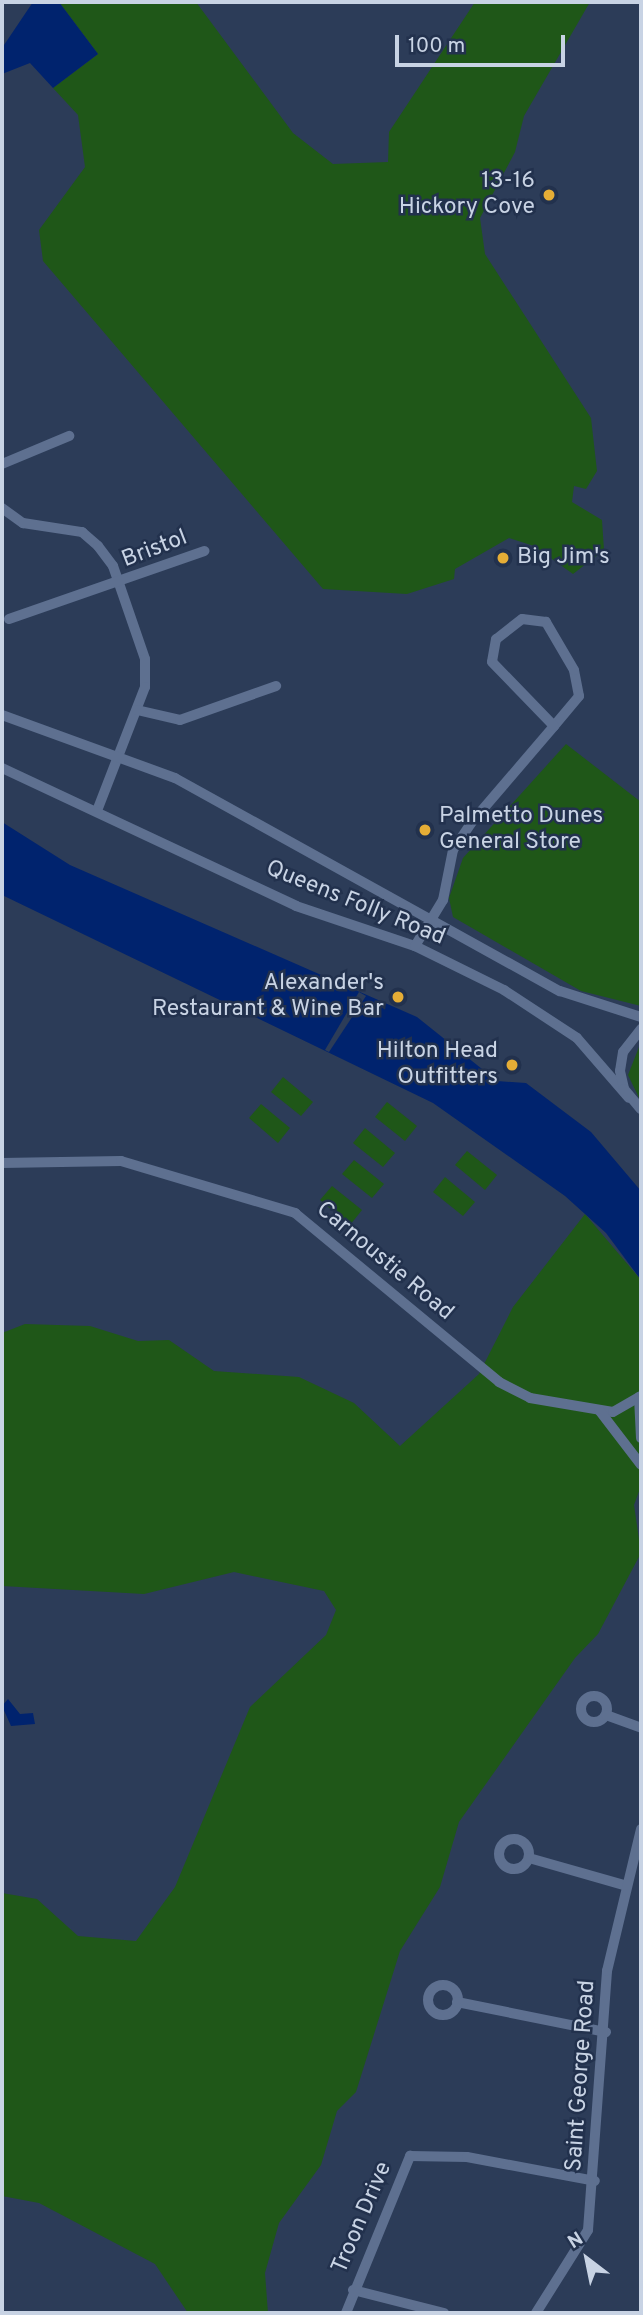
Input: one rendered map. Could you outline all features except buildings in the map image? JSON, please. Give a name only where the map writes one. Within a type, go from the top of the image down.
[{"type":"street","points":[[2,464],[69,436]]},
{"type":"street","points":[[2,508],[23,523],[82,532],[113,566],[145,659],[137,710],[98,808]]},
{"type":"street","name":"Bristol","points":[[9,619],[120,584],[204,551]]},
{"type":"street","points":[[415,946],[443,900],[453,850],[471,823],[554,726],[579,696],[574,670],[546,622],[522,619],[496,639],[492,662],[554,726]]},
{"type":"street","points":[[137,710],[180,720],[276,686]]},
{"type":"street","name":"Queens Folly Road","points":[[2,715],[175,778],[575,998],[641,1017]]},
{"type":"street","name":"Queens Folly Road","points":[[2,768],[98,808],[296,906],[415,946],[556,1022],[637,1106]]},
{"type":"street","points":[[637,1106],[621,1061],[641,1029]]},
{"type":"street","name":"Carnoustie Road","points":[[2,1163],[121,1161],[295,1213],[499,1382],[530,1398],[614,1412],[640,1396]]},
{"type":"street","points":[[640,1396],[641,1438]]},
{"type":"street","points":[[599,1410],[641,1465]]},
{"type":"street","points":[[606,1715],[641,1728]]},
{"type":"street","name":"Saint George Road","points":[[536,2313],[588,2230],[606,2032],[607,1971],[624,1885],[641,1829]]},
{"type":"street","points":[[529,1858],[624,1885]]},
{"type":"street","points":[[457,2002],[606,2032]]},
{"type":"street","name":"Troon Drive","points":[[346,2313],[353,2290],[410,2156],[467,2157],[594,2181]]},
{"type":"street","points":[[353,2290],[444,2313]]},
{"type":"green space","points":[[59,2],[196,2],[293,133],[333,164],[388,162],[389,132],[475,2],[590,2],[524,116],[515,152],[480,218],[485,254],[591,418],[597,471],[586,489],[574,486],[572,502],[602,520],[604,550],[573,574],[534,546],[509,538],[455,569],[454,579],[407,594],[323,589],[43,261],[39,230],[85,167],[78,115],[53,88],[98,54]]},
{"type":"green space","points":[[566,744],[641,802],[641,1006],[581,991],[453,917],[449,898],[463,858]]},
{"type":"green space","points":[[641,1042],[641,1102],[628,1075]]},
{"type":"green space","points":[[283,1077],[313,1102],[301,1116],[271,1092]]},
{"type":"green space","points":[[387,1102],[417,1126],[405,1141],[375,1117]]},
{"type":"green space","points":[[261,1104],[290,1128],[278,1143],[249,1118]]},
{"type":"green space","points":[[365,1128],[395,1153],[383,1167],[353,1143]]},
{"type":"green space","points":[[467,1151],[497,1175],[485,1190],[455,1165]]},
{"type":"green space","points":[[354,1160],[384,1184],[372,1198],[342,1174]]},
{"type":"green space","points":[[445,1177],[475,1202],[463,1216],[433,1192]]},
{"type":"green space","points":[[332,1186],[362,1210],[350,1225],[320,1200]]},
{"type":"green space","points":[[585,1214],[641,1280],[641,1486],[634,1505],[641,1553],[598,1634],[575,1658],[459,1822],[440,1887],[400,1951],[356,2092],[337,2111],[321,2165],[279,2223],[265,2273],[268,2313],[188,2313],[155,2264],[39,2203],[2,2196],[2,1893],[37,1899],[78,1936],[136,1941],[175,1887],[250,1707],[326,1635],[336,1610],[324,1591],[234,1572],[144,1594],[2,1586],[2,1333],[25,1324],[90,1326],[138,1341],[169,1340],[214,1371],[299,1377],[354,1403],[400,1446],[479,1374],[513,1307]]},
{"type":"shaded area","points":[[33,2],[59,2],[98,54],[53,88],[30,63],[2,74],[2,48]]},
{"type":"shaded area","points":[[2,822],[70,865],[417,1017],[497,1081],[526,1083],[591,1132],[641,1191],[641,1280],[606,1233],[565,1196],[433,1103],[2,895]]},
{"type":"shaded area","points":[[8,1699],[20,1714],[33,1713],[35,1724],[11,1726],[2,1706]]},
{"type":"pier","points":[[359,992],[366,996],[329,1052],[325,1050]]},
{"type":"place","name":"13-16 Hickory Cove","points":[[549,195]]},
{"type":"place","name":"Big Jim's","points":[[503,558]]},
{"type":"place","name":"Palmetto Dunes General Store","points":[[425,830]]},
{"type":"place","name":"Alexander's Restaurant & Wine Bar","points":[[398,997]]},
{"type":"place","name":"Hilton Head Outfitters","points":[[512,1065]]}]
